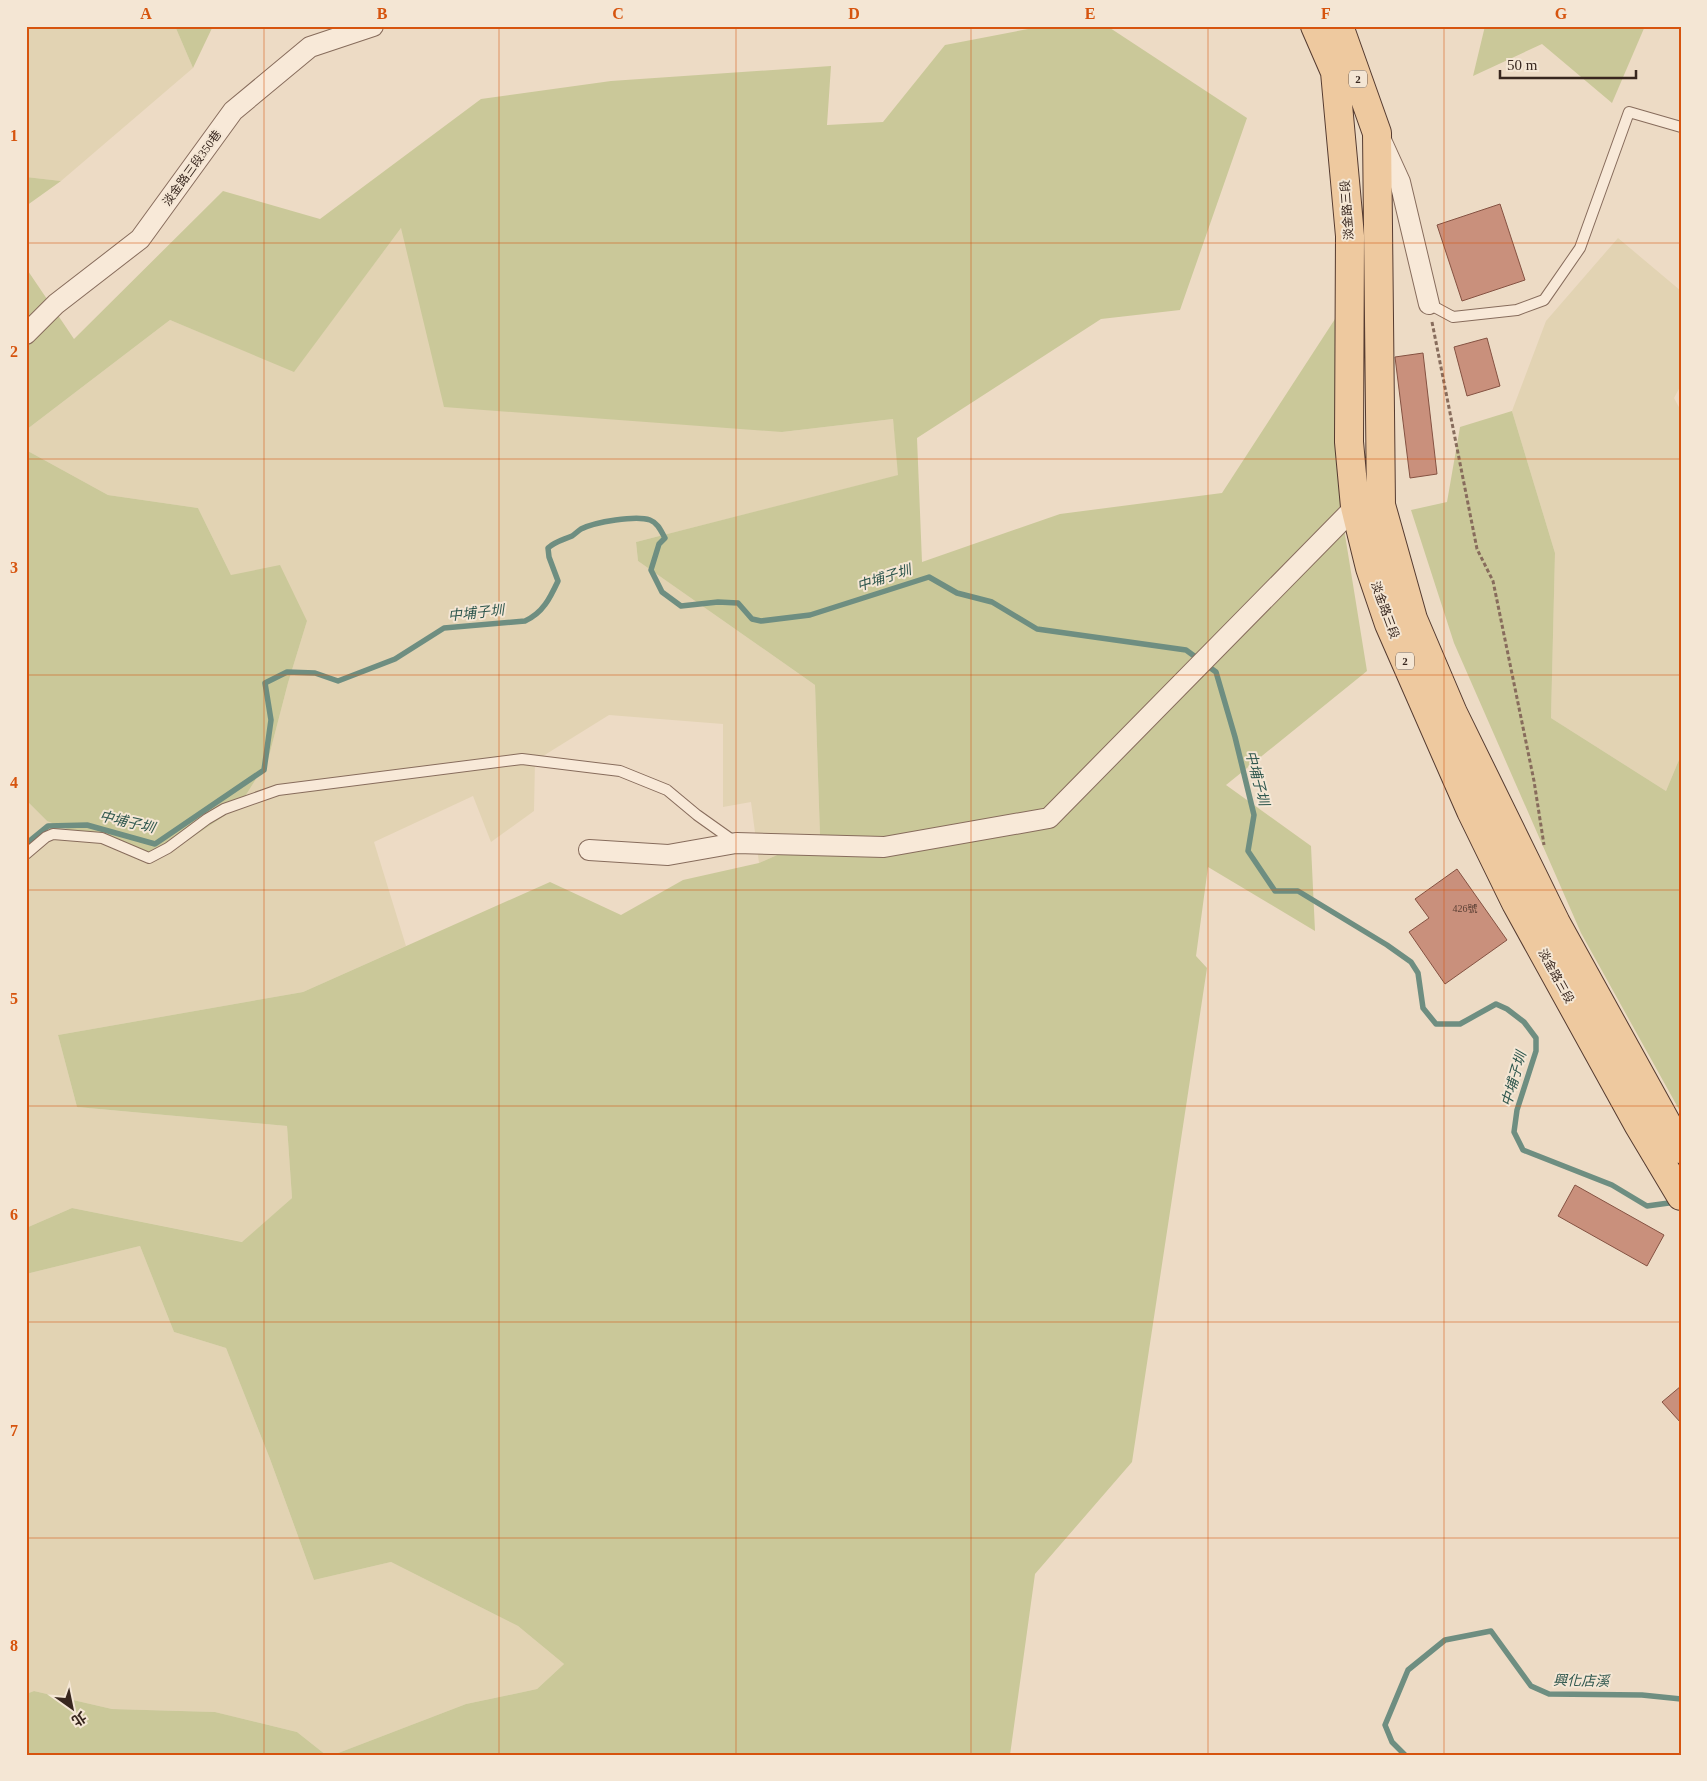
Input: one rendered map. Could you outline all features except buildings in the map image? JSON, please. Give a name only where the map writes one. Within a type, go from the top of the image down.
[{"type":"main road","name":"淡金路三段","points":[[1315,26],[1335,72],[1350,236],[1348,442],[1368,506],[1453,713],[1556,923],[1681,1149]]},
{"type":"main road","name":"淡金路三段","points":[[1339,26],[1377,133],[1368,506],[1370,568],[1388,624],[1471,811],[1516,903],[1638,1124],[1678,1187]]},
{"type":"street","name":"淡金路三段350巷","points":[[26,334],[56,304],[140,239],[233,111],[310,47],[373,26]]},
{"type":"street","points":[[1335,72],[1377,133],[1400,182],[1429,304]]},
{"type":"street","points":[[589,850],[668,855],[736,843],[884,847],[1049,818],[1368,506]]},
{"type":"lane","points":[[1429,304],[1453,316],[1517,310],[1544,300],[1580,248],[1629,112],[1681,127]]},
{"type":"lane","points":[[26,854],[52,834],[102,838],[149,858],[168,848],[206,819],[224,809],[278,790],[522,759],[620,771],[667,790],[697,815],[736,843]]},
{"type":"path","points":[[1429,304],[1477,549],[1493,581],[1534,781],[1544,847]]},
{"type":"shaded area","points":[[26,26],[175,26],[193,68],[61,181],[26,177]]},
{"type":"shaded area","points":[[175,26],[213,26],[193,68]]},
{"type":"shaded area","points":[[1044,26],[1107,26],[1247,118],[1180,310],[1101,319],[917,438],[922,562],[1060,514],[1222,493],[1335,319],[1340,504],[1367,671],[1226,785],[1311,846],[1315,931],[1208,867],[1196,956],[1207,968],[1132,1462],[1035,1574],[1010,1755],[333,1755],[466,1704],[537,1689],[564,1664],[518,1626],[391,1562],[314,1580],[270,1459],[226,1348],[174,1332],[140,1246],[26,1274],[26,1228],[72,1208],[242,1242],[292,1198],[287,1126],[77,1107],[58,1035],[303,992],[550,882],[621,915],[683,880],[759,863],[820,836],[815,685],[638,561],[636,542],[898,475],[893,419],[782,432],[444,407],[401,228],[294,372],[170,320],[26,430],[26,268],[74,339],[223,191],[320,219],[481,99],[611,81],[831,66],[827,125],[883,122],[945,45]]},
{"type":"shaded area","points":[[1485,26],[1645,26],[1612,103],[1542,44],[1473,76]]},
{"type":"shaded area","points":[[26,177],[61,181],[26,206]]},
{"type":"shaded area","points":[[401,228],[782,432],[893,419],[899,475],[636,542],[638,561],[815,685],[820,836],[759,863],[751,802],[723,807],[723,724],[609,715],[535,761],[534,811],[491,842],[473,796],[374,842],[406,946],[303,992],[58,1035],[77,1107],[287,1126],[292,1198],[243,1242],[72,1208],[26,1228],[26,800],[47,821],[239,806],[268,760],[288,683],[307,621],[231,575],[198,508],[108,495],[26,450],[26,430],[170,320],[294,371]]},
{"type":"shaded area","points":[[1618,238],[1681,291],[1681,385],[1674,398],[1681,411],[1681,755],[1666,791],[1551,718],[1555,553],[1512,411],[1546,321]]},
{"type":"shaded area","points":[[1512,411],[1555,553],[1551,718],[1666,791],[1681,755],[1681,1113],[1581,933],[1454,643],[1411,510],[1447,502],[1460,427]]},
{"type":"shaded area","points":[[26,450],[108,495],[198,508],[231,575],[280,565],[307,621],[288,683],[268,760],[239,806],[164,856],[94,839],[47,821],[26,800]]},
{"type":"shaded area","points":[[140,1246],[174,1332],[226,1348],[270,1459],[314,1580],[391,1562],[518,1626],[564,1664],[537,1689],[466,1704],[333,1755],[326,1755],[297,1732],[215,1712],[112,1709],[34,1691],[26,1694],[26,1274]]},
{"type":"shaded area","points":[[34,1691],[112,1709],[215,1712],[297,1732],[326,1755],[26,1755],[26,1694]]},
{"type":"waterway","name":"中埔子圳","points":[[26,844],[48,826],[87,825],[155,844],[264,770],[271,720],[265,683],[287,672],[315,673],[338,681],[395,659],[444,628],[525,621],[537,614],[549,599],[558,581],[549,557],[548,548],[587,526],[635,518],[653,521],[665,538],[659,544],[651,570],[662,592],[681,606],[718,602],[738,603],[752,619],[761,621],[810,615],[929,577],[957,593],[992,602],[1037,629],[1186,650],[1216,672],[1235,737],[1254,815],[1248,851],[1275,891],[1298,891],[1387,945],[1411,962],[1418,973],[1423,1008],[1436,1024],[1460,1024],[1496,1004],[1507,1009],[1524,1022],[1536,1038],[1536,1051],[1517,1110],[1514,1132],[1523,1150],[1612,1185],[1647,1206],[1676,1202]]},
{"type":"waterway","name":"興化店溪","points":[[1405,1755],[1392,1742],[1385,1725],[1408,1670],[1445,1640],[1491,1631],[1531,1686],[1549,1694],[1642,1695],[1681,1699]]}]
